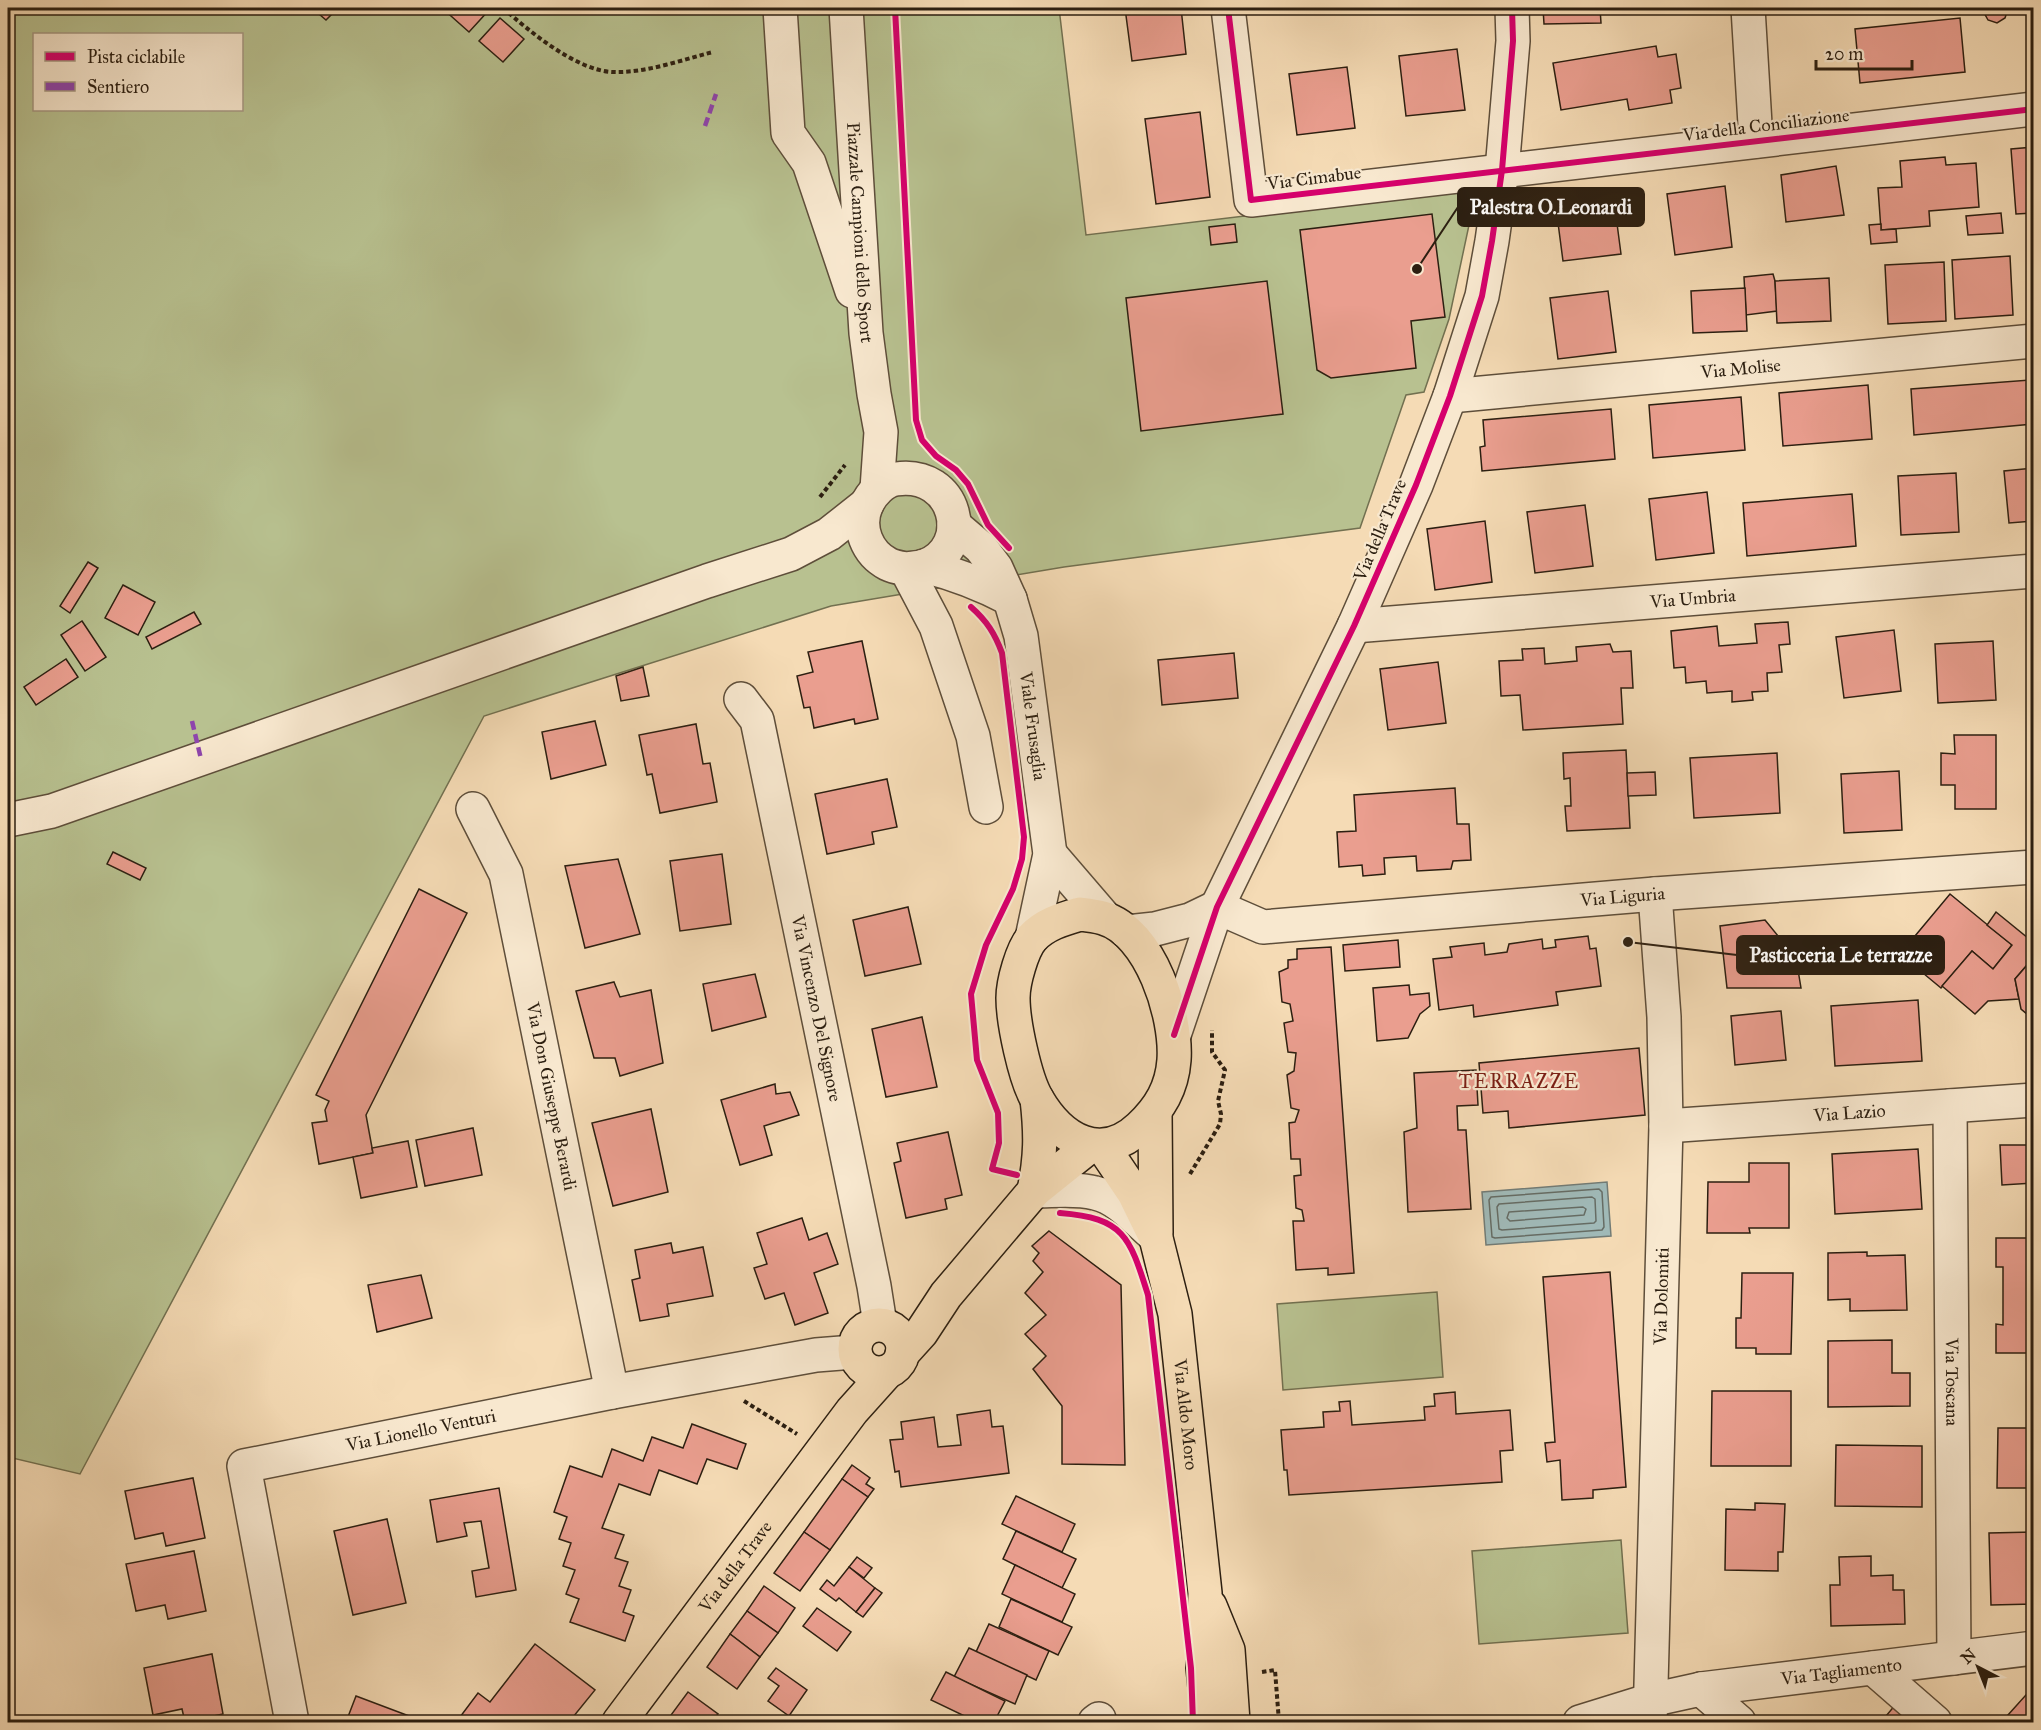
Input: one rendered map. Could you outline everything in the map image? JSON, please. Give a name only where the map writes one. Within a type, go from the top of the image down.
[{"type":"main road","points":[[1032,938],[1054,922],[1080,914],[1116,925]]},
{"type":"main road","name":"Via della Trave","points":[[620,1722],[852,1412],[858,1382],[878,1348],[921,1333],[946,1295],[1034,1191],[1066,1163],[1097,1146],[1128,1138],[1155,1112],[1169,1088],[1174,1061],[1174,1035],[1164,991],[1149,960],[1116,925]]},
{"type":"main road","name":"Via della Trave","points":[[1032,938],[1020,960],[1013,998],[1020,1052],[1037,1099],[1041,1134],[1040,1161],[1034,1191]]},
{"type":"main road","name":"Via della Trave","points":[[1037,1099],[1074,1139],[1097,1146]]},
{"type":"main road","name":"Via Aldo Moro","points":[[1155,1112],[1156,1238]]},
{"type":"main road","name":"Via Aldo Moro","points":[[1097,1146],[1134,1193],[1156,1238],[1175,1314],[1205,1593],[1203,1667],[1206,1697],[1215,1722]]},
{"type":"main road","name":"Via Aldo Moro","points":[[1205,1593],[1228,1650],[1233,1722]]},
{"type":"street","name":"Piazzale Campioni dello Sport","points":[[780,8],[788,133],[809,163],[866,333]]},
{"type":"street","name":"Piazzale Campioni dello Sport","points":[[846,8],[866,333]]},
{"type":"street","name":"Via Cimabue","points":[[1228,8],[1251,200],[1502,170]]},
{"type":"street","name":"Via della Trave","points":[[1174,1035],[1217,907],[1354,626],[1416,485],[1450,396],[1482,296],[1502,170],[1513,41],[1512,8]]},
{"type":"street","points":[[1748,8],[1756,141]]},
{"type":"street","name":"Via della Conciliazione","points":[[1502,170],[2034,109]]},
{"type":"street","points":[[866,333],[881,432],[872,497],[862,522],[865,539],[874,554],[889,565],[958,574],[1010,599]]},
{"type":"street","name":"Via Molise","points":[[1450,396],[2034,341]]},
{"type":"street","points":[[881,432],[900,455],[942,492],[951,507],[954,525],[950,542],[940,557],[915,568]]},
{"type":"street","points":[[8,820],[52,811],[696,585],[791,554],[829,534],[892,480],[910,477],[927,481]]},
{"type":"street","name":"Viale Frusaglia","points":[[954,525],[981,548],[996,568],[1010,599],[1021,636],[1050,854],[1032,938]]},
{"type":"street","points":[[791,554],[835,550],[874,554]]},
{"type":"street","points":[[915,568],[973,736],[986,807]]},
{"type":"street","name":"Via Umbria","points":[[1354,626],[2034,571]]},
{"type":"street","name":"Via Vincenzo Del Signore","points":[[741,699],[757,720],[874,1286],[878,1348]]},
{"type":"street","name":"Via Don Giuseppe Berardi","points":[[472,808],[506,874],[612,1392]]},
{"type":"street","points":[[1050,854],[1116,925],[1155,929],[1190,920],[1217,907]]},
{"type":"street","name":"Via Liguria","points":[[1217,907],[1263,927],[1655,894],[2034,867]]},
{"type":"street","name":"Via Dolomiti","points":[[1651,1711],[1666,1126],[1664,1017],[1655,894]]},
{"type":"street","name":"Via Lazio","points":[[1666,1126],[2034,1100]]},
{"type":"street","name":"Via Toscana","points":[[1950,1106],[1954,1658]]},
{"type":"street","points":[[1034,1191],[1096,1193],[1119,1204],[1156,1238]]},
{"type":"street","name":"Via Lionello Venturi","points":[[292,1722],[244,1466],[612,1392],[816,1355],[878,1348]]},
{"type":"street","name":"Via Tagliamento","points":[[1580,1722],[1651,1711],[1701,1689],[2034,1648]]},
{"type":"street","points":[[1873,1668],[1935,1722]]},
{"type":"street","points":[[1701,1689],[1739,1722]]},
{"type":"path","points":[[503,8],[532,34],[580,63],[611,72],[643,70],[713,52]]},
{"type":"path","points":[[818,499],[847,462]]},
{"type":"path","points":[[1184,1184],[1220,1124],[1221,1114],[1218,1101],[1225,1070],[1212,1052],[1211,1020]]},
{"type":"path","points":[[703,1376],[823,1450]]},
{"type":"path","points":[[1255,1673],[1275,1670],[1280,1722]]},
{"type":"green space","points":[[8,8],[1059,8],[1086,235],[1462,190],[1472,211],[1449,319],[1424,392],[1406,395],[1360,528],[1064,567],[831,606],[484,716],[80,1474],[8,1457]]},
{"type":"green space","points":[[1437,1292],[1443,1377],[1283,1390],[1277,1304]]},
{"type":"green space","points":[[1621,1540],[1628,1633],[1479,1644],[1472,1551]]},
{"type":"water","points":[[1607,1182],[1611,1236],[1486,1245],[1482,1192]]},
{"type":"building","points":[[312,8],[338,8],[326,20]]},
{"type":"building","points":[[442,8],[489,8],[490,9],[469,32]]},
{"type":"building","points":[[1125,8],[1181,8],[1186,54],[1132,61]]},
{"type":"building","points":[[1543,8],[1600,8],[1601,23],[1544,24]]},
{"type":"building","points":[[1984,8],[2008,9],[2005,18],[1997,23],[1988,20],[1983,11]]},
{"type":"building","points":[[2026,8],[2034,8],[2034,31],[2028,31]]},
{"type":"building","points":[[500,18],[524,39],[503,62],[479,41]]},
{"type":"building","points":[[1960,18],[1965,72],[1860,83],[1855,29]]},
{"type":"building","points":[[1656,46],[1658,57],[1676,54],[1681,88],[1670,90],[1672,103],[1629,110],[1627,99],[1561,110],[1553,63]]},
{"type":"building","points":[[1457,49],[1465,110],[1406,116],[1399,56]]},
{"type":"building","points":[[1347,67],[1355,128],[1297,135],[1289,74]]},
{"type":"building","points":[[1200,112],[1210,197],[1156,204],[1145,119]]},
{"type":"building","points":[[2034,147],[2034,213],[2016,214],[2011,149]]},
{"type":"building","points":[[1945,157],[1946,165],[1976,163],[1979,207],[1929,211],[1930,226],[1881,230],[1878,188],[1902,187],[1900,161]]},
{"type":"building","points":[[1836,166],[1844,215],[1786,222],[1781,175]]},
{"type":"building","points":[[1725,186],[1732,247],[1675,255],[1667,194]]},
{"type":"building","points":[[1613,193],[1621,254],[1563,261],[1555,200]]},
{"type":"building","points":[[2001,213],[2003,233],[1968,235],[1966,216]]},
{"type":"building","points":[[1432,214],[1445,317],[1411,321],[1416,368],[1331,378],[1317,370],[1300,230]]},
{"type":"building","points":[[1235,224],[1237,242],[1211,245],[1209,227]]},
{"type":"building","points":[[1881,224],[1881,230],[1896,229],[1897,242],[1871,244],[1869,225]]},
{"type":"building","points":[[2010,256],[2013,315],[1955,319],[1952,260]]},
{"type":"building","points":[[1944,262],[1946,321],[1888,324],[1885,265]]},
{"type":"building","points":[[1773,274],[1777,311],[1746,315],[1744,277]]},
{"type":"building","points":[[1829,278],[1831,321],[1777,323],[1775,281]]},
{"type":"building","points":[[1267,281],[1283,414],[1141,431],[1126,298]]},
{"type":"building","points":[[1745,288],[1747,331],[1693,333],[1691,291]]},
{"type":"building","points":[[1608,291],[1616,352],[1558,359],[1550,298]]},
{"type":"building","points":[[2030,380],[2033,424],[1914,435],[1911,389]]},
{"type":"building","points":[[1868,385],[1872,439],[1783,446],[1779,393]]},
{"type":"building","points":[[1741,397],[1745,450],[1653,458],[1649,405]]},
{"type":"building","points":[[1611,409],[1615,459],[1482,471],[1480,447],[1485,446],[1483,420]]},
{"type":"building","points":[[2034,468],[2034,521],[2009,523],[2004,471]]},
{"type":"building","points":[[1956,473],[1959,532],[1901,535],[1898,476]]},
{"type":"building","points":[[1707,492],[1714,553],[1656,560],[1649,499]]},
{"type":"building","points":[[1852,494],[1856,546],[1747,556],[1743,503]]},
{"type":"building","points":[[1585,505],[1593,566],[1535,573],[1527,512]]},
{"type":"building","points":[[1485,521],[1492,582],[1435,590],[1427,529]]},
{"type":"building","points":[[88,562],[98,568],[70,613],[60,606]]},
{"type":"building","points":[[123,585],[155,602],[138,635],[105,618]]},
{"type":"building","points":[[194,612],[201,624],[152,649],[146,637]]},
{"type":"building","points":[[82,621],[106,657],[85,671],[61,635]]},
{"type":"building","points":[[1788,622],[1790,644],[1779,645],[1782,672],[1767,673],[1768,691],[1752,692],[1753,700],[1732,702],[1732,691],[1707,693],[1706,681],[1686,683],[1685,667],[1674,668],[1671,631],[1717,626],[1719,646],[1757,643],[1755,624]]},
{"type":"building","points":[[2034,622],[2034,698],[2032,698],[2029,623]]},
{"type":"building","points":[[1894,630],[1901,691],[1844,698],[1836,637]]},
{"type":"building","points":[[862,641],[878,719],[855,724],[854,719],[814,728],[810,707],[804,708],[797,676],[813,672],[808,652]]},
{"type":"building","points":[[1993,641],[1996,700],[1938,703],[1935,644]]},
{"type":"building","points":[[1610,644],[1613,652],[1631,651],[1633,688],[1621,688],[1623,724],[1523,730],[1520,695],[1501,696],[1499,661],[1523,660],[1522,649],[1544,648],[1545,664],[1577,661],[1576,647]]},
{"type":"building","points":[[1234,653],[1238,698],[1162,705],[1158,660]]},
{"type":"building","points":[[66,659],[78,677],[36,705],[24,687]]},
{"type":"building","points":[[1438,662],[1446,723],[1388,730],[1380,669]]},
{"type":"building","points":[[643,667],[649,696],[621,701],[616,676]]},
{"type":"building","points":[[595,721],[606,765],[551,779],[542,732]]},
{"type":"building","points":[[696,724],[703,764],[710,763],[717,802],[660,813],[652,774],[647,775],[639,735]]},
{"type":"building","points":[[1954,735],[1996,735],[1996,809],[1955,809],[1955,785],[1941,785],[1941,753],[1955,754]]},
{"type":"building","points":[[1626,750],[1630,828],[1567,831],[1565,806],[1571,806],[1570,778],[1564,779],[1563,753]]},
{"type":"building","points":[[1777,753],[1780,813],[1694,818],[1690,758]]},
{"type":"building","points":[[1899,771],[1902,830],[1844,833],[1841,774]]},
{"type":"building","points":[[1655,772],[1656,795],[1628,796],[1627,773]]},
{"type":"building","points":[[887,779],[897,827],[872,832],[874,844],[827,854],[815,794]]},
{"type":"building","points":[[1455,788],[1457,824],[1469,824],[1471,860],[1453,861],[1451,869],[1417,871],[1416,856],[1384,858],[1385,874],[1363,876],[1362,865],[1339,867],[1337,832],[1356,831],[1354,795]]},
{"type":"building","points":[[113,852],[146,868],[140,880],[107,864]]},
{"type":"building","points":[[722,854],[731,924],[680,931],[670,861]]},
{"type":"building","points":[[618,859],[640,934],[585,948],[565,866]]},
{"type":"building","points":[[419,889],[467,913],[366,1115],[373,1153],[319,1164],[312,1123],[327,1121],[325,1110],[329,1101],[316,1095]]},
{"type":"building","points":[[1950,894],[2012,945],[1993,969],[1972,951],[1941,988],[1900,954]]},
{"type":"building","points":[[908,907],[921,964],[865,976],[853,920]]},
{"type":"building","points":[[1996,912],[2034,943],[2034,957],[2015,979],[2019,999],[1988,1001],[1975,1014],[1942,986],[1972,951],[1993,969],[2012,945],[1987,925]]},
{"type":"building","points":[[1765,920],[1796,958],[1801,988],[1727,988],[1720,926]]},
{"type":"building","points":[[1588,936],[1590,949],[1596,948],[1601,986],[1556,992],[1558,1005],[1474,1017],[1473,1005],[1439,1010],[1433,959],[1452,957],[1450,947],[1484,943],[1485,955],[1507,952],[1509,944],[1542,939],[1543,949],[1556,947],[1555,940]]},
{"type":"building","points":[[1398,940],[1400,967],[1345,971],[1343,945]]},
{"type":"building","points":[[1331,947],[1354,1273],[1328,1275],[1328,1268],[1296,1270],[1293,1221],[1304,1221],[1302,1210],[1296,1208],[1294,1176],[1301,1175],[1300,1159],[1291,1159],[1289,1123],[1295,1122],[1299,1110],[1291,1108],[1287,1075],[1294,1071],[1296,1053],[1288,1052],[1284,1023],[1293,1021],[1290,1004],[1282,1002],[1279,972],[1288,968],[1288,960],[1297,959],[1297,949]]},
{"type":"building","points":[[2034,957],[2034,1020],[2021,1009],[2015,979]]},
{"type":"building","points":[[755,974],[766,1017],[712,1031],[703,984]]},
{"type":"building","points":[[614,982],[620,997],[651,990],[663,1063],[620,1076],[615,1058],[594,1058],[576,991]]},
{"type":"building","points":[[1409,985],[1410,995],[1429,993],[1430,1006],[1420,1014],[1408,1038],[1377,1041],[1373,988]]},
{"type":"building","points":[[1918,1000],[1922,1061],[1835,1066],[1831,1006]]},
{"type":"building","points":[[1781,1011],[1786,1060],[1735,1065],[1731,1016]]},
{"type":"building","points":[[922,1017],[937,1087],[886,1097],[872,1029]]},
{"type":"building","points":[[1639,1048],[1645,1115],[1509,1128],[1508,1111],[1483,1113],[1479,1063]]},
{"type":"building","points":[[1476,1070],[1478,1105],[1457,1106],[1458,1130],[1466,1130],[1471,1209],[1408,1212],[1404,1132],[1417,1128],[1414,1073]]},
{"type":"building","points":[[775,1084],[776,1094],[790,1092],[799,1115],[764,1126],[772,1155],[740,1165],[721,1100]]},
{"type":"building","points":[[651,1109],[668,1192],[613,1206],[592,1123]]},
{"type":"building","points":[[473,1128],[482,1175],[425,1186],[416,1140]]},
{"type":"building","points":[[948,1132],[962,1195],[945,1199],[947,1209],[906,1218],[894,1163],[901,1161],[897,1143]]},
{"type":"building","points":[[408,1141],[417,1187],[361,1198],[353,1157],[373,1153],[372,1148]]},
{"type":"building","points":[[2000,1145],[2034,1145],[2034,1183],[2002,1185]]},
{"type":"building","points":[[1918,1149],[1922,1209],[1835,1214],[1832,1154]]},
{"type":"building","points":[[1749,1163],[1789,1163],[1789,1228],[1749,1228],[1750,1233],[1707,1233],[1708,1182],[1749,1182]]},
{"type":"building","points":[[802,1218],[809,1240],[827,1233],[838,1264],[814,1273],[828,1313],[795,1325],[784,1293],[765,1299],[754,1268],[767,1264],[757,1233]]},
{"type":"building","points":[[1049,1231],[1121,1285],[1125,1465],[1062,1464],[1062,1406],[1033,1369],[1046,1356],[1025,1334],[1046,1315],[1025,1293],[1043,1272],[1033,1261],[1039,1253],[1032,1246]]},
{"type":"building","points":[[1996,1238],[2034,1238],[2034,1353],[1996,1353],[1996,1324],[2003,1325],[2003,1267],[1996,1267]]},
{"type":"building","points":[[671,1243],[673,1253],[703,1247],[713,1296],[667,1304],[669,1316],[640,1321],[632,1280],[640,1278],[635,1250]]},
{"type":"building","points":[[1867,1252],[1867,1256],[1905,1255],[1907,1310],[1850,1311],[1850,1299],[1828,1300],[1828,1253]]},
{"type":"building","points":[[1610,1272],[1626,1487],[1593,1490],[1593,1498],[1562,1500],[1560,1460],[1547,1462],[1545,1443],[1555,1442],[1543,1277]]},
{"type":"building","points":[[1742,1273],[1793,1273],[1791,1354],[1756,1354],[1756,1348],[1736,1348],[1736,1318],[1741,1318]]},
{"type":"building","points":[[421,1275],[432,1318],[377,1332],[368,1285]]},
{"type":"building","points":[[1892,1340],[1892,1373],[1910,1373],[1910,1406],[1828,1407],[1828,1341]]},
{"type":"building","points":[[1712,1391],[1791,1391],[1791,1466],[1711,1466]]},
{"type":"building","points":[[1455,1392],[1456,1414],[1510,1410],[1513,1450],[1500,1451],[1502,1482],[1289,1495],[1287,1470],[1284,1470],[1281,1430],[1324,1427],[1323,1412],[1340,1411],[1339,1402],[1350,1401],[1352,1425],[1425,1420],[1424,1407],[1435,1406],[1434,1394]]},
{"type":"building","points":[[990,1410],[992,1427],[1003,1426],[1009,1473],[901,1487],[899,1471],[895,1472],[890,1440],[903,1439],[901,1422],[934,1417],[938,1447],[961,1445],[957,1415]]},
{"type":"building","points":[[692,1424],[746,1444],[737,1469],[707,1459],[697,1484],[659,1470],[650,1495],[619,1484],[602,1528],[624,1535],[615,1558],[628,1562],[619,1586],[631,1590],[623,1612],[634,1616],[625,1641],[570,1622],[579,1599],[566,1594],[575,1570],[563,1566],[571,1543],[559,1539],[567,1517],[554,1512],[570,1466],[602,1477],[612,1449],[643,1461],[652,1437],[683,1448]]},
{"type":"building","points":[[1998,1428],[2034,1428],[2034,1488],[1997,1488]]},
{"type":"building","points":[[1836,1445],[1922,1446],[1922,1507],[1835,1506]]},
{"type":"building","points":[[852,1465],[870,1478],[866,1484],[874,1489],[868,1497],[842,1479]]},
{"type":"building","points":[[193,1478],[205,1538],[166,1546],[163,1533],[135,1539],[125,1491]]},
{"type":"building","points":[[842,1479],[868,1497],[830,1550],[804,1532]]},
{"type":"building","points":[[499,1488],[516,1590],[476,1597],[472,1571],[489,1568],[481,1521],[464,1523],[467,1536],[437,1542],[430,1500]]},
{"type":"building","points":[[1016,1496],[1075,1524],[1062,1552],[1002,1524]]},
{"type":"building","points":[[1755,1503],[1785,1504],[1783,1552],[1778,1552],[1778,1571],[1725,1570],[1726,1509],[1755,1510]]},
{"type":"building","points":[[387,1519],[406,1603],[353,1615],[334,1531]]},
{"type":"building","points":[[1016,1531],[1076,1559],[1062,1588],[1003,1559]]},
{"type":"building","points":[[804,1532],[830,1550],[800,1591],[774,1573]]},
{"type":"building","points":[[2034,1532],[2034,1604],[1991,1605],[1989,1533]]},
{"type":"building","points":[[194,1551],[206,1611],[168,1619],[165,1605],[136,1611],[126,1564]]},
{"type":"building","points":[[1871,1556],[1871,1576],[1893,1575],[1893,1590],[1904,1590],[1905,1624],[1831,1626],[1830,1585],[1840,1585],[1839,1557]]},
{"type":"building","points":[[857,1557],[872,1568],[864,1578],[849,1567]]},
{"type":"building","points":[[1015,1565],[1075,1594],[1062,1622],[1002,1594]]},
{"type":"building","points":[[849,1567],[875,1588],[856,1612],[839,1598],[836,1601],[820,1589],[827,1580],[834,1586]]},
{"type":"building","points":[[764,1586],[795,1608],[778,1633],[747,1611]]},
{"type":"building","points":[[875,1588],[882,1593],[863,1617],[856,1612]]},
{"type":"building","points":[[1011,1599],[1072,1627],[1058,1655],[999,1627]]},
{"type":"building","points":[[817,1608],[851,1632],[837,1651],[803,1626]]},
{"type":"building","points":[[747,1611],[778,1633],[760,1657],[730,1634]]},
{"type":"building","points":[[989,1624],[1049,1651],[1036,1680],[976,1652]]},
{"type":"building","points":[[730,1634],[760,1657],[737,1689],[707,1667]]},
{"type":"building","points":[[535,1644],[595,1690],[569,1722],[468,1722],[460,1717],[478,1693],[490,1702]]},
{"type":"building","points":[[969,1648],[1027,1675],[1015,1704],[954,1677]]},
{"type":"building","points":[[212,1654],[223,1714],[185,1722],[182,1709],[153,1715],[144,1668]]},
{"type":"building","points":[[776,1668],[807,1690],[789,1716],[768,1701],[779,1686],[768,1678]]},
{"type":"building","points":[[946,1672],[1005,1701],[994,1722],[977,1722],[931,1700]]},
{"type":"building","points":[[2034,1686],[2034,1717],[2028,1722],[2016,1722],[2008,1715]]},
{"type":"building","points":[[688,1692],[718,1714],[712,1721],[714,1722],[680,1722],[671,1715]]},
{"type":"building","points":[[356,1696],[425,1722],[346,1722]]},
{"type":"building","points":[[1896,1704],[1917,1722],[1881,1722]]},
{"type":"marked path","points":[[705,126],[716,94]]},
{"type":"marked path","points":[[192,721],[201,759]]},
{"type":"cycle path","points":[[895,8],[916,420],[922,440],[936,456],[956,470],[968,484],[988,525],[1009,548]]},
{"type":"cycle path","points":[[1228,8],[1251,200],[2034,109]]},
{"type":"cycle path","points":[[1174,1035],[1217,907],[1354,626],[1416,485],[1450,396],[1482,296],[1492,241],[1502,170],[1513,41],[1512,8]]},
{"type":"cycle path","points":[[971,607],[990,628],[1002,653],[1024,837],[1022,859],[1013,889],[986,945],[971,994],[977,1060],[998,1113],[999,1143],[992,1169],[1017,1175]]},
{"type":"cycle path","points":[[1060,1213],[1099,1220],[1122,1234],[1136,1259],[1148,1295],[1191,1668],[1193,1722]]},
{"type":"place","name":"Palestra O.Leonardi","points":[[1417,269]]},
{"type":"place","name":"Pasticceria Le terrazze","points":[[1628,942]]},
{"type":"district","name":"TERRAZZE","points":[[1519,1081]]}]
